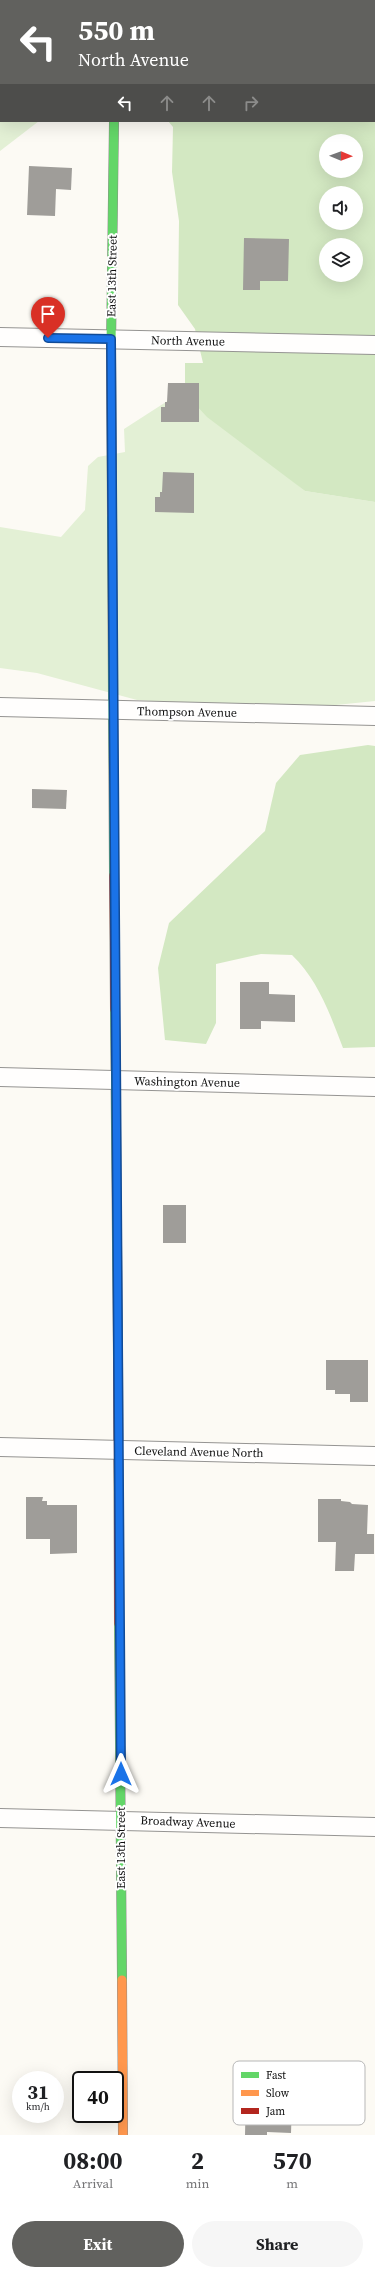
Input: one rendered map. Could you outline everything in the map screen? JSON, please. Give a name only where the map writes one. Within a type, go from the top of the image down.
[{"type":"street","name":"East 13th Street","points":[[114,122],[111,339],[123,2135]]},
{"type":"street","name":"North Avenue","points":[[0,337],[375,346]]},
{"type":"street","name":"Thompson Avenue","points":[[0,707],[375,716]]},
{"type":"street","name":"Washington Avenue","points":[[0,1077],[375,1086]]},
{"type":"street","name":"Cleveland Avenue North","points":[[0,1447],[375,1456]]},
{"type":"street","name":"Broadway Avenue","points":[[0,1818],[375,1827]]},
{"type":"green space","points":[[0,122],[38,122],[0,151]]},
{"type":"green space","points":[[169,122],[375,122],[375,502],[305,491],[207,417],[183,391],[185,390],[185,363],[203,363],[195,329],[178,305],[179,221],[172,172],[173,127]]},
{"type":"green space","points":[[183,391],[305,491],[375,502],[375,701],[287,710],[137,700],[37,673],[0,668],[0,527],[61,537],[85,510],[88,466],[98,457],[125,452],[124,429]]},
{"type":"green space","points":[[368,745],[375,746],[375,1047],[343,1048],[328,1010],[316,986],[292,955],[261,954],[216,964],[216,1023],[206,1044],[165,1040],[158,968],[169,923],[265,831],[276,783],[300,755]]},
{"type":"building","points":[[29,166],[72,168],[71,190],[56,189],[55,216],[27,215]]},
{"type":"building","points":[[244,238],[289,239],[288,281],[260,281],[260,290],[243,290]]},
{"type":"building","points":[[168,383],[199,383],[199,422],[161,422],[161,407],[165,407],[165,402],[167,402]]},
{"type":"building","points":[[163,472],[194,473],[194,513],[155,512],[155,497],[160,497],[160,492],[162,492]]},
{"type":"building","points":[[32,789],[67,790],[66,809],[32,808]]},
{"type":"building","points":[[240,982],[269,982],[269,994],[295,995],[295,1022],[261,1021],[261,1029],[240,1029]]},
{"type":"building","points":[[163,1205],[186,1205],[186,1243],[163,1243]]},
{"type":"building","points":[[326,1360],[368,1360],[368,1402],[350,1402],[350,1394],[335,1394],[335,1390],[326,1390]]},
{"type":"building","points":[[26,1497],[43,1497],[42,1501],[47,1501],[47,1505],[77,1505],[77,1553],[50,1554],[50,1539],[26,1539]]},
{"type":"building","points":[[318,1499],[341,1499],[341,1501],[350,1502],[352,1504],[368,1505],[367,1534],[374,1534],[374,1554],[355,1554],[354,1571],[335,1571],[336,1542],[318,1542]]},
{"type":"building","points":[[245,2125],[291,2125],[291,2133],[267,2132],[267,2135],[245,2135]]},
{"type":"traffic: fast","points":[[111,347],[114,122]]},
{"type":"traffic: fast","points":[[112,515],[114,875]]},
{"type":"traffic: fast","points":[[115,1010],[118,1359]]},
{"type":"traffic: fast","points":[[119,1624],[122,1980]]},
{"type":"traffic: slow","points":[[111,347],[112,515]]},
{"type":"traffic: slow","points":[[122,1980],[123,2135]]},
{"type":"traffic: jam","points":[[114,875],[115,1010]]},
{"type":"traffic: jam","points":[[118,1359],[119,1624]]},
{"type":"route","points":[[48,338],[111,339],[121,1774]]}]
